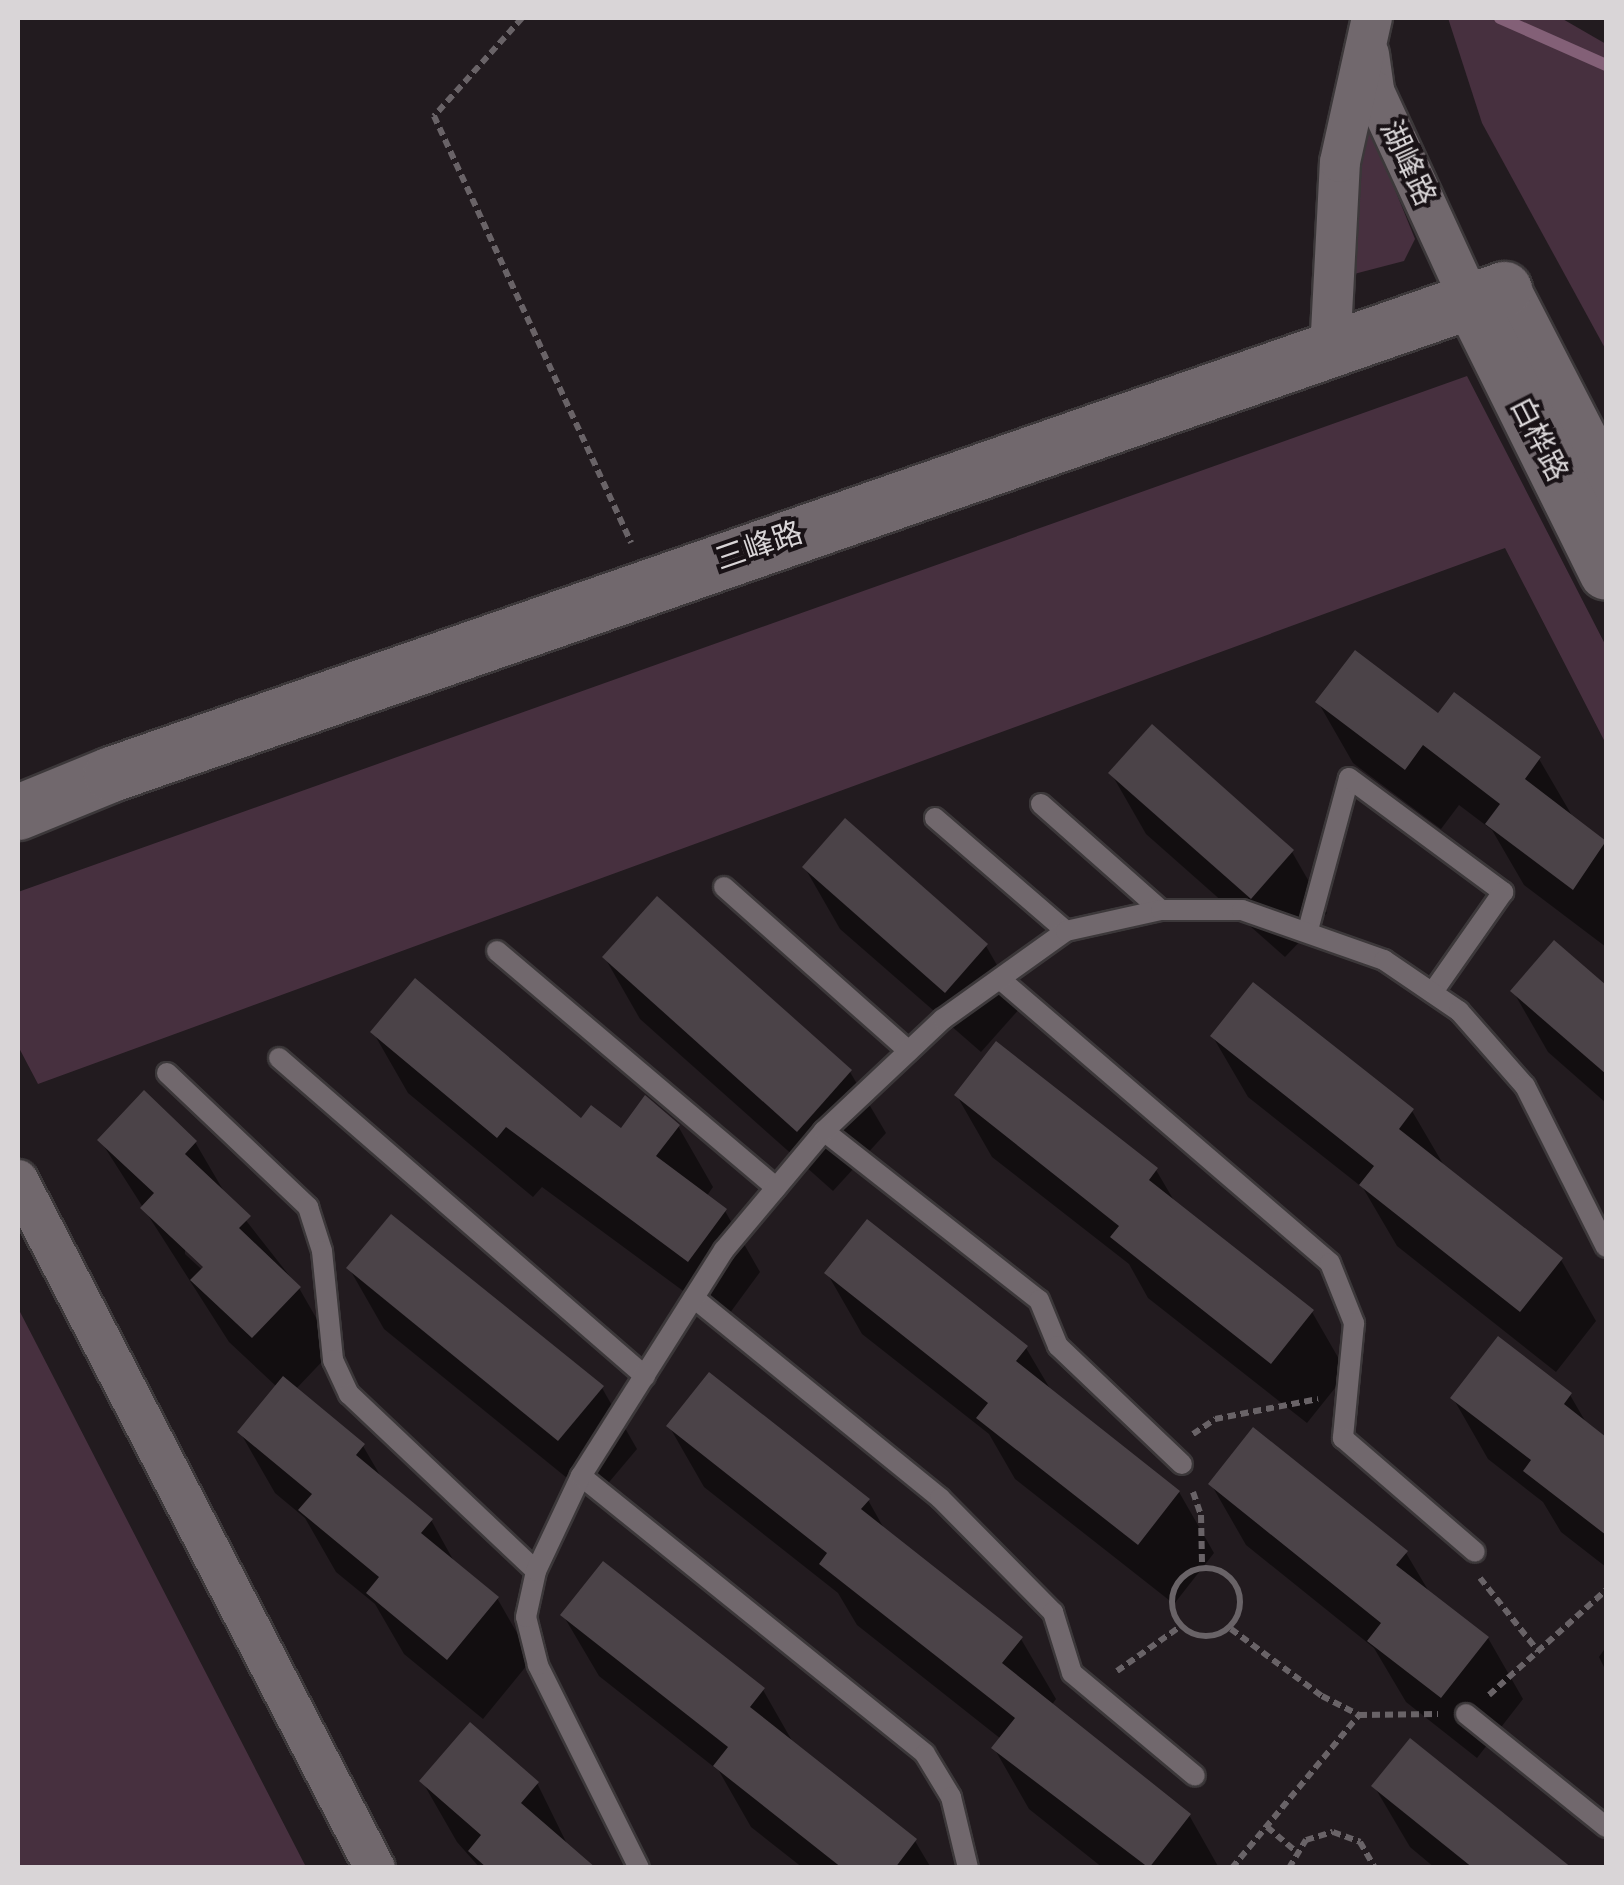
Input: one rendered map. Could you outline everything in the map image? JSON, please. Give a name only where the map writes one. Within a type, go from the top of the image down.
[{"type":"main road","name":"三峰路","points":[[18,812],[652,583],[1488,296]]},
{"type":"street","name":"湖峰路","points":[[1369,28],[1374,91],[1488,296]]},
{"type":"street","points":[[1330,352],[1340,162],[1369,28]]},
{"type":"street","name":"白桦路","points":[[1488,296],[1606,487]]},
{"type":"street","name":"白桦路","points":[[1488,296],[1606,574]]},
{"type":"street","points":[[18,1180],[375,1868]]},
{"type":"lane","points":[[1308,930],[1349,778],[1503,892],[1432,992]]},
{"type":"lane","points":[[1041,804],[1161,910]]},
{"type":"lane","points":[[935,818],[1066,931]]},
{"type":"lane","points":[[724,887],[909,1052]]},
{"type":"lane","points":[[639,1868],[538,1665],[526,1617],[536,1571],[581,1476],[694,1298],[776,1188],[824,1131],[909,1052],[1000,978],[1066,931],[1161,910],[1242,910],[1308,930],[1384,960],[1459,1011],[1525,1086],[1606,1247]]},
{"type":"lane","points":[[497,951],[776,1188]]},
{"type":"lane","points":[[1000,978],[1330,1263],[1354,1323],[1343,1438],[1475,1552]]},
{"type":"lane","points":[[280,1058],[645,1376]]},
{"type":"lane","points":[[167,1073],[308,1207],[322,1252],[334,1360],[349,1394],[536,1571]]},
{"type":"lane","points":[[824,1131],[1039,1300],[1058,1346],[1182,1464]]},
{"type":"lane","points":[[694,1298],[940,1498],[1052,1612],[1072,1673],[1195,1776]]},
{"type":"lane","points":[[581,1476],[924,1754],[951,1797],[968,1868]]},
{"type":"lane","points":[[1466,1714],[1606,1827]]},
{"type":"path","points":[[522,18],[440,102],[434,116],[588,461],[652,583]]},
{"type":"path","points":[[1202,1564],[1201,1515],[1182,1464],[1194,1430],[1215,1418],[1348,1391]]},
{"type":"path","points":[[1475,1552],[1481,1581],[1538,1651]]},
{"type":"path","points":[[1202,1564],[1227,1575],[1237,1593],[1240,1620],[1231,1629],[1198,1635],[1182,1626],[1171,1596],[1182,1572],[1202,1564]]},
{"type":"path","points":[[1231,1629],[1322,1696],[1359,1715],[1466,1714],[1606,1590]]},
{"type":"path","points":[[1094,1692],[1182,1626]]},
{"type":"path","points":[[1232,1868],[1359,1715]]},
{"type":"path","points":[[1266,1827],[1296,1850]]},
{"type":"path","points":[[1289,1868],[1296,1850],[1333,1832],[1360,1842],[1375,1868]]},
{"type":"shaded area","points":[[1448,18],[1561,18],[1606,44],[1606,350],[1482,123]]},
{"type":"shaded area","points":[[1366,118],[1415,239],[1404,261],[1354,274],[1348,248]]},
{"type":"shaded area","points":[[1467,376],[1606,646],[1606,744],[1505,548],[38,1084],[18,1046],[18,892]]},
{"type":"shaded area","points":[[18,1308],[158,1580],[306,1867],[18,1867]]},
{"type":"building","points":[[1355,650],[1438,713],[1454,692],[1541,757],[1525,779],[1606,841],[1573,890],[1485,824],[1500,804],[1423,745],[1405,770],[1315,702]]},
{"type":"building","points":[[1152,724],[1294,850],[1251,899],[1108,773]]},
{"type":"building","points":[[845,818],[988,944],[945,993],[802,867]]},
{"type":"building","points":[[657,896],[852,1070],[797,1132],[602,957]]},
{"type":"building","points":[[1554,940],[1606,985],[1606,1074],[1510,991]]},
{"type":"building","points":[[415,978],[581,1118],[591,1105],[621,1128],[645,1095],[680,1125],[656,1156],[727,1209],[688,1262],[506,1127],[497,1138],[370,1032]]},
{"type":"building","points":[[1253,982],[1414,1109],[1399,1129],[1563,1258],[1520,1312],[1359,1185],[1374,1166],[1210,1036]]},
{"type":"building","points":[[996,1041],[1158,1168],[1149,1180],[1314,1310],[1271,1364],[1110,1237],[1119,1226],[954,1095]]},
{"type":"building","points":[[144,1090],[197,1141],[185,1154],[251,1216],[239,1228],[301,1287],[252,1338],[190,1280],[203,1267],[140,1208],[154,1193],[97,1140]]},
{"type":"building","points":[[391,1214],[604,1386],[558,1441],[346,1268]]},
{"type":"building","points":[[867,1219],[1028,1346],[1016,1361],[1180,1491],[1138,1545],[976,1418],[988,1403],[824,1273]]},
{"type":"building","points":[[1498,1336],[1572,1393],[1564,1404],[1606,1437],[1606,1535],[1523,1471],[1531,1460],[1450,1398]]},
{"type":"building","points":[[709,1372],[870,1499],[861,1509],[1023,1637],[1002,1663],[1191,1814],[1149,1868],[991,1748],[1015,1718],[819,1564],[827,1553],[666,1426]]},
{"type":"building","points":[[283,1376],[365,1444],[356,1455],[433,1519],[421,1533],[499,1597],[447,1660],[366,1593],[379,1577],[298,1510],[312,1494],[237,1432]]},
{"type":"building","points":[[1253,1427],[1408,1551],[1396,1565],[1489,1637],[1441,1698],[1367,1641],[1381,1623],[1208,1484]]},
{"type":"building","points":[[603,1561],[765,1688],[750,1707],[917,1839],[895,1868],[842,1868],[713,1766],[728,1747],[560,1615]]},
{"type":"building","points":[[470,1722],[539,1782],[521,1803],[596,1868],[487,1868],[468,1851],[481,1835],[419,1781]]},
{"type":"building","points":[[1410,1738],[1572,1868],[1473,1868],[1371,1786]]},
{"type":"waterway","points":[[1500,18],[1606,65]]}]
